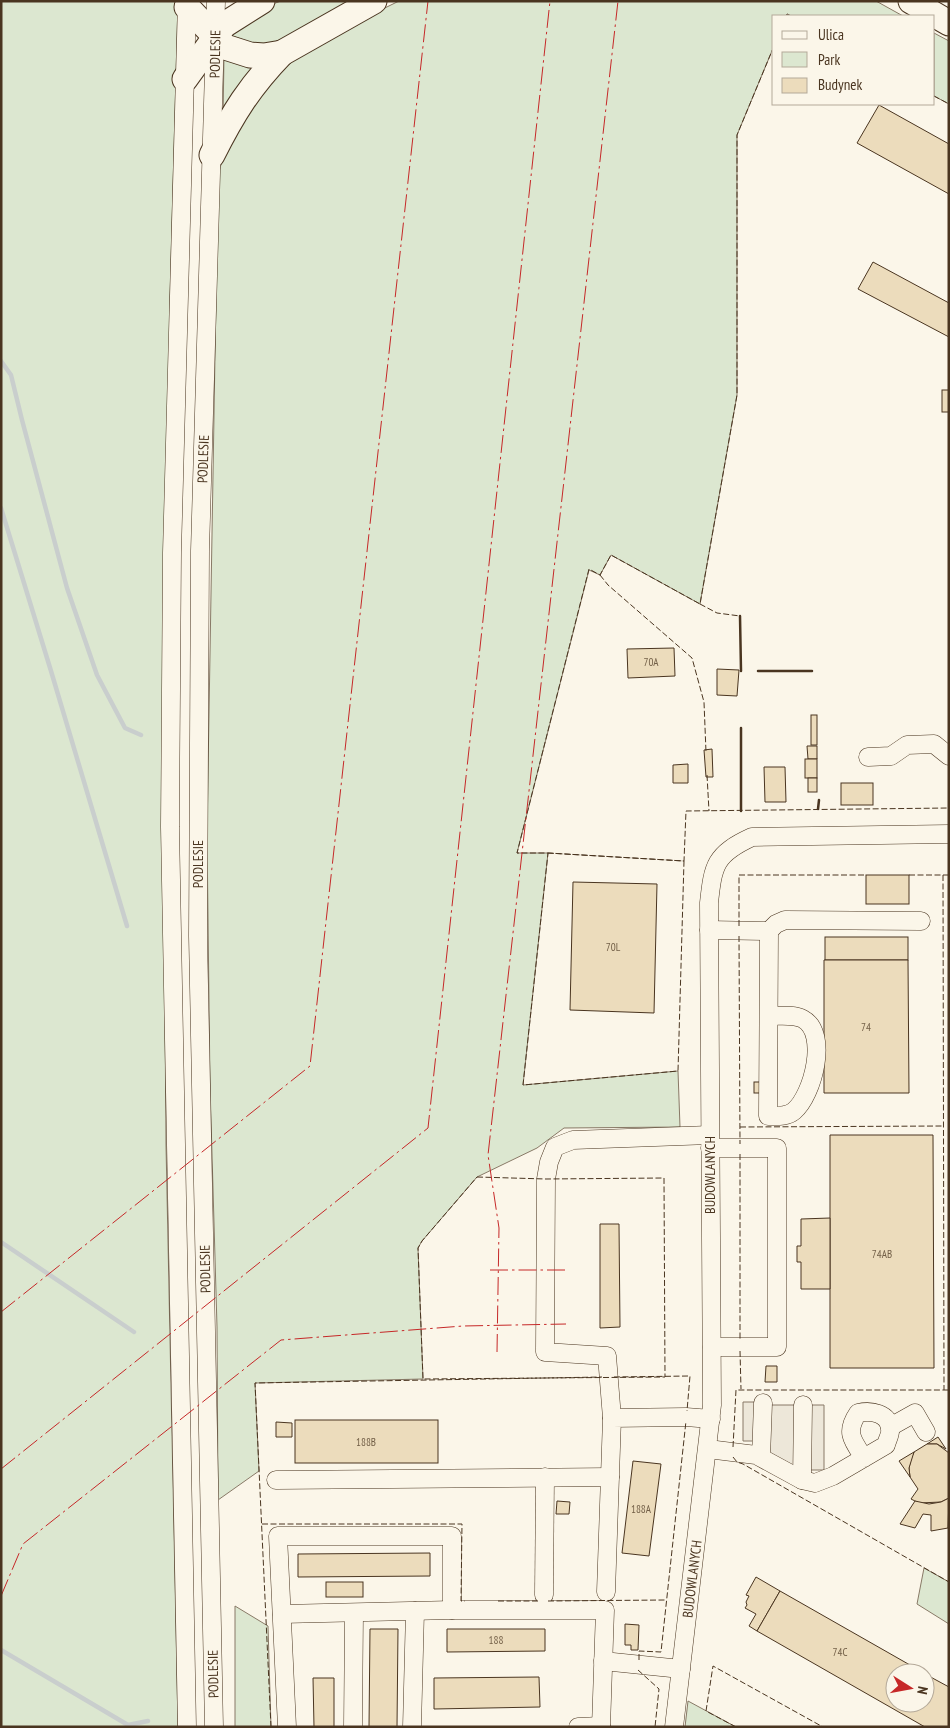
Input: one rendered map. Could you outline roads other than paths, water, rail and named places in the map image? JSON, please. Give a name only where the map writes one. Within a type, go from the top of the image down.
[{"type":"highway","points":[[185,79],[224,26],[262,1]]},
{"type":"highway","points":[[212,155],[241,101],[255,82],[282,53],[374,1]]},
{"type":"highway","points":[[911,1],[949,23]]},
{"type":"highway","points":[[187,4],[225,47],[264,56],[282,53]]},
{"type":"street","name":"PODLESIE","points":[[214,1727],[198,946],[198,833],[200,551],[216,1]]},
{"type":"street","name":"PODLESIE","points":[[186,1727],[170,827],[172,553],[187,4]]},
{"type":"street","points":[[868,757],[890,756],[907,745],[934,744],[949,756]]},
{"type":"street","name":"BUDOWLANYCH","points":[[674,1727],[711,1419],[709,902],[712,875],[719,860],[733,846],[752,837],[949,834]]},
{"type":"street","points":[[769,1016],[792,1016],[804,1019],[811,1027],[814,1037],[816,1064],[814,1076],[807,1094],[800,1104],[793,1112],[784,1116],[768,1116],[769,931],[776,924],[785,920],[921,921]]},
{"type":"street","points":[[709,930],[769,931]]},
{"type":"street","points":[[606,1592],[612,1418],[607,1356],[545,1352],[546,1179],[548,1162],[555,1147],[573,1140],[710,1141],[777,1148],[777,1347],[712,1347]]},
{"type":"street","points":[[761,1457],[763,1403]]},
{"type":"street","points":[[802,1480],[803,1405]]},
{"type":"street","points":[[708,1449],[756,1455],[802,1480],[815,1483],[833,1476],[864,1458],[886,1445],[891,1430],[887,1420],[877,1413],[867,1411],[858,1413],[850,1429],[852,1439],[864,1458]]},
{"type":"street","points":[[890,1427],[915,1413],[926,1432]]},
{"type":"street","points":[[612,1418],[686,1417],[711,1419]]},
{"type":"street","points":[[544,1595],[545,1477]]},
{"type":"street","points":[[276,1480],[610,1477]]},
{"type":"street","points":[[287,1727],[278,1536],[452,1536],[452,1610]]},
{"type":"street","points":[[282,1614],[452,1610],[605,1610],[601,1726],[578,1727]]},
{"type":"street","points":[[412,1727],[415,1611]]},
{"type":"street","points":[[354,1613],[354,1727]]},
{"type":"street","points":[[603,1660],[681,1669]]},
{"type":"waterway","points":[[1,361],[11,375],[67,588],[97,675],[125,728],[141,735]]},
{"type":"waterway","points":[[1,508],[127,926]]},
{"type":"waterway","points":[[1,1242],[134,1332]]},
{"type":"waterway","points":[[1,1650],[128,1725],[148,1721]]}]
